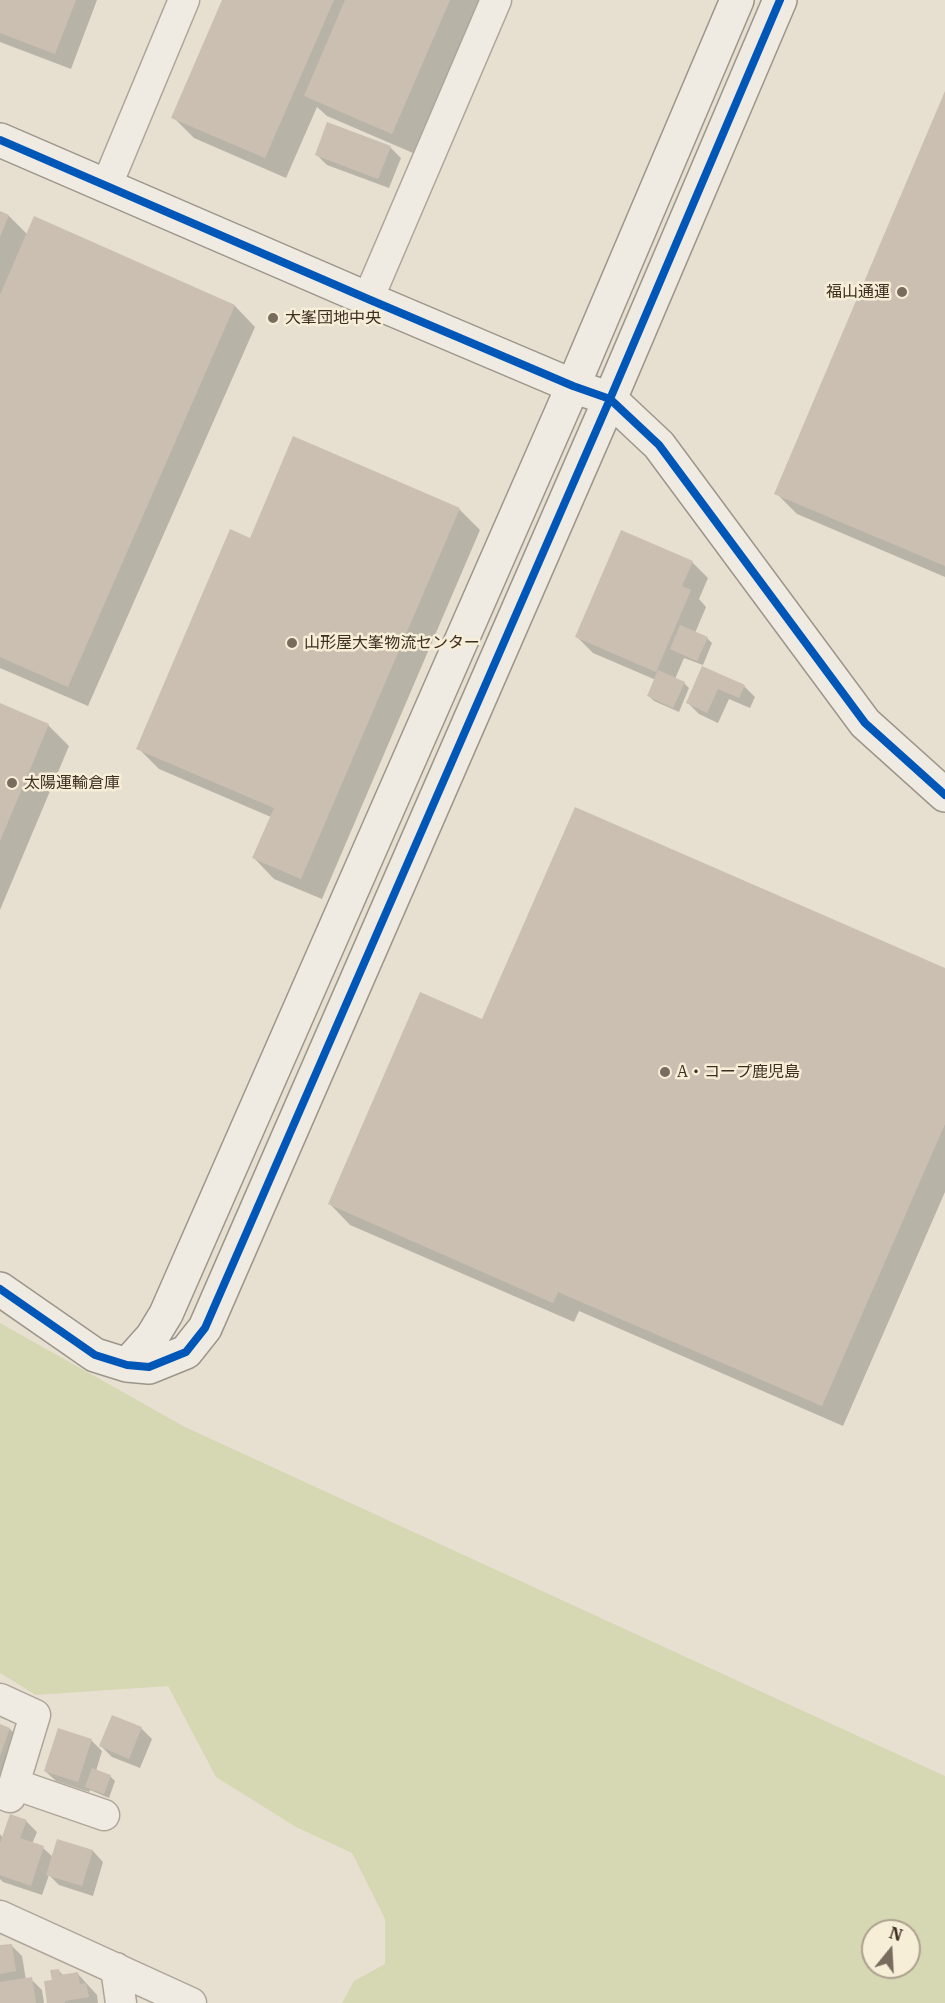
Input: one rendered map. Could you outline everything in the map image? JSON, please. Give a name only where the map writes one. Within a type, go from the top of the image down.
[{"type":"street","points":[[106,187],[184,0]]},
{"type":"street","points":[[368,299],[496,0]]},
{"type":"street","points":[[126,1365],[152,1337],[165,1314],[573,386],[737,0]]},
{"type":"street","points":[[0,1289],[95,1355],[126,1365],[149,1367],[186,1352],[205,1328],[610,399],[780,0]]},
{"type":"street","points":[[0,140],[368,299],[573,386],[610,399],[659,445],[865,723],[945,795]]},
{"type":"street","points":[[0,1699],[35,1715],[7,1789],[104,1815]]},
{"type":"street","points":[[0,1916],[191,2003]]},
{"type":"street","points":[[116,1968],[121,2003]]},
{"type":"green space","points":[[0,1323],[185,1427],[945,1776],[945,2003],[342,2003],[354,1981],[385,1964],[385,1919],[352,1853],[296,1827],[216,1777],[168,1686],[36,1695],[0,1673]]},
{"type":"building","points":[[0,0],[76,0],[55,54],[0,33]]},
{"type":"building","points":[[222,0],[334,0],[265,158],[171,118]]},
{"type":"building","points":[[345,0],[450,0],[392,134],[304,96]]},
{"type":"building","name":"福山通運","points":[[945,91],[945,566],[774,494]]},
{"type":"building","points":[[327,122],[391,146],[378,179],[315,155]]},
{"type":"building","points":[[0,211],[9,215],[0,237]]},
{"type":"building","points":[[34,216],[235,305],[68,687],[0,657],[0,295]]},
{"type":"building","name":"山形屋大峯物流センター","points":[[293,436],[460,508],[301,879],[252,858],[274,808],[136,749],[230,529],[250,538]]},
{"type":"building","points":[[621,530],[693,561],[682,586],[691,590],[656,672],[575,637]]},
{"type":"building","points":[[680,625],[708,637],[697,661],[670,649]]},
{"type":"building","points":[[702,666],[745,685],[739,698],[718,689],[707,713],[686,703]]},
{"type":"building","points":[[658,670],[685,682],[673,708],[647,696]]},
{"type":"building","name":"太陽運輸倉庫","points":[[0,703],[49,724],[0,841]]},
{"type":"building","name":"A・コープ鹿児島","points":[[575,807],[945,968],[945,1124],[822,1406],[558,1292],[553,1303],[328,1204],[420,992],[482,1019]]},
{"type":"building","points":[[112,1715],[142,1727],[129,1759],[99,1746]]},
{"type":"building","points":[[0,1724],[10,1728],[0,1756]]},
{"type":"building","points":[[58,1728],[92,1739],[78,1782],[44,1771]]},
{"type":"building","points":[[92,1768],[111,1775],[104,1794],[85,1787]]},
{"type":"building","points":[[10,1814],[27,1820],[20,1838],[44,1846],[31,1886],[0,1875],[0,1843]]},
{"type":"building","points":[[57,1839],[93,1850],[82,1886],[46,1875]]},
{"type":"building","points":[[12,1944],[16,1971],[0,1974],[0,1945]]},
{"type":"building","points":[[59,1969],[60,1975],[78,1972],[80,1984],[86,1983],[89,1997],[65,2001],[65,2003],[47,2003],[44,1981],[52,1980],[50,1970]]},
{"type":"building","points":[[32,1977],[36,2003],[0,2003],[0,1982]]},
{"type":"cycle path","points":[[0,1289],[95,1355],[127,1365],[149,1367],[186,1352],[205,1328],[610,399],[780,0]]},
{"type":"cycle path","points":[[0,140],[368,299],[573,386],[610,399],[659,445],[865,723],[945,795]]},
{"type":"place","name":"福山通運","points":[[902,292]]},
{"type":"place","name":"大峯団地中央","points":[[273,318]]},
{"type":"place","name":"山形屋大峯物流センター","points":[[292,643]]},
{"type":"place","name":"太陽運輸倉庫","points":[[12,783]]},
{"type":"place","name":"A・コープ鹿児島","points":[[665,1072]]}]
